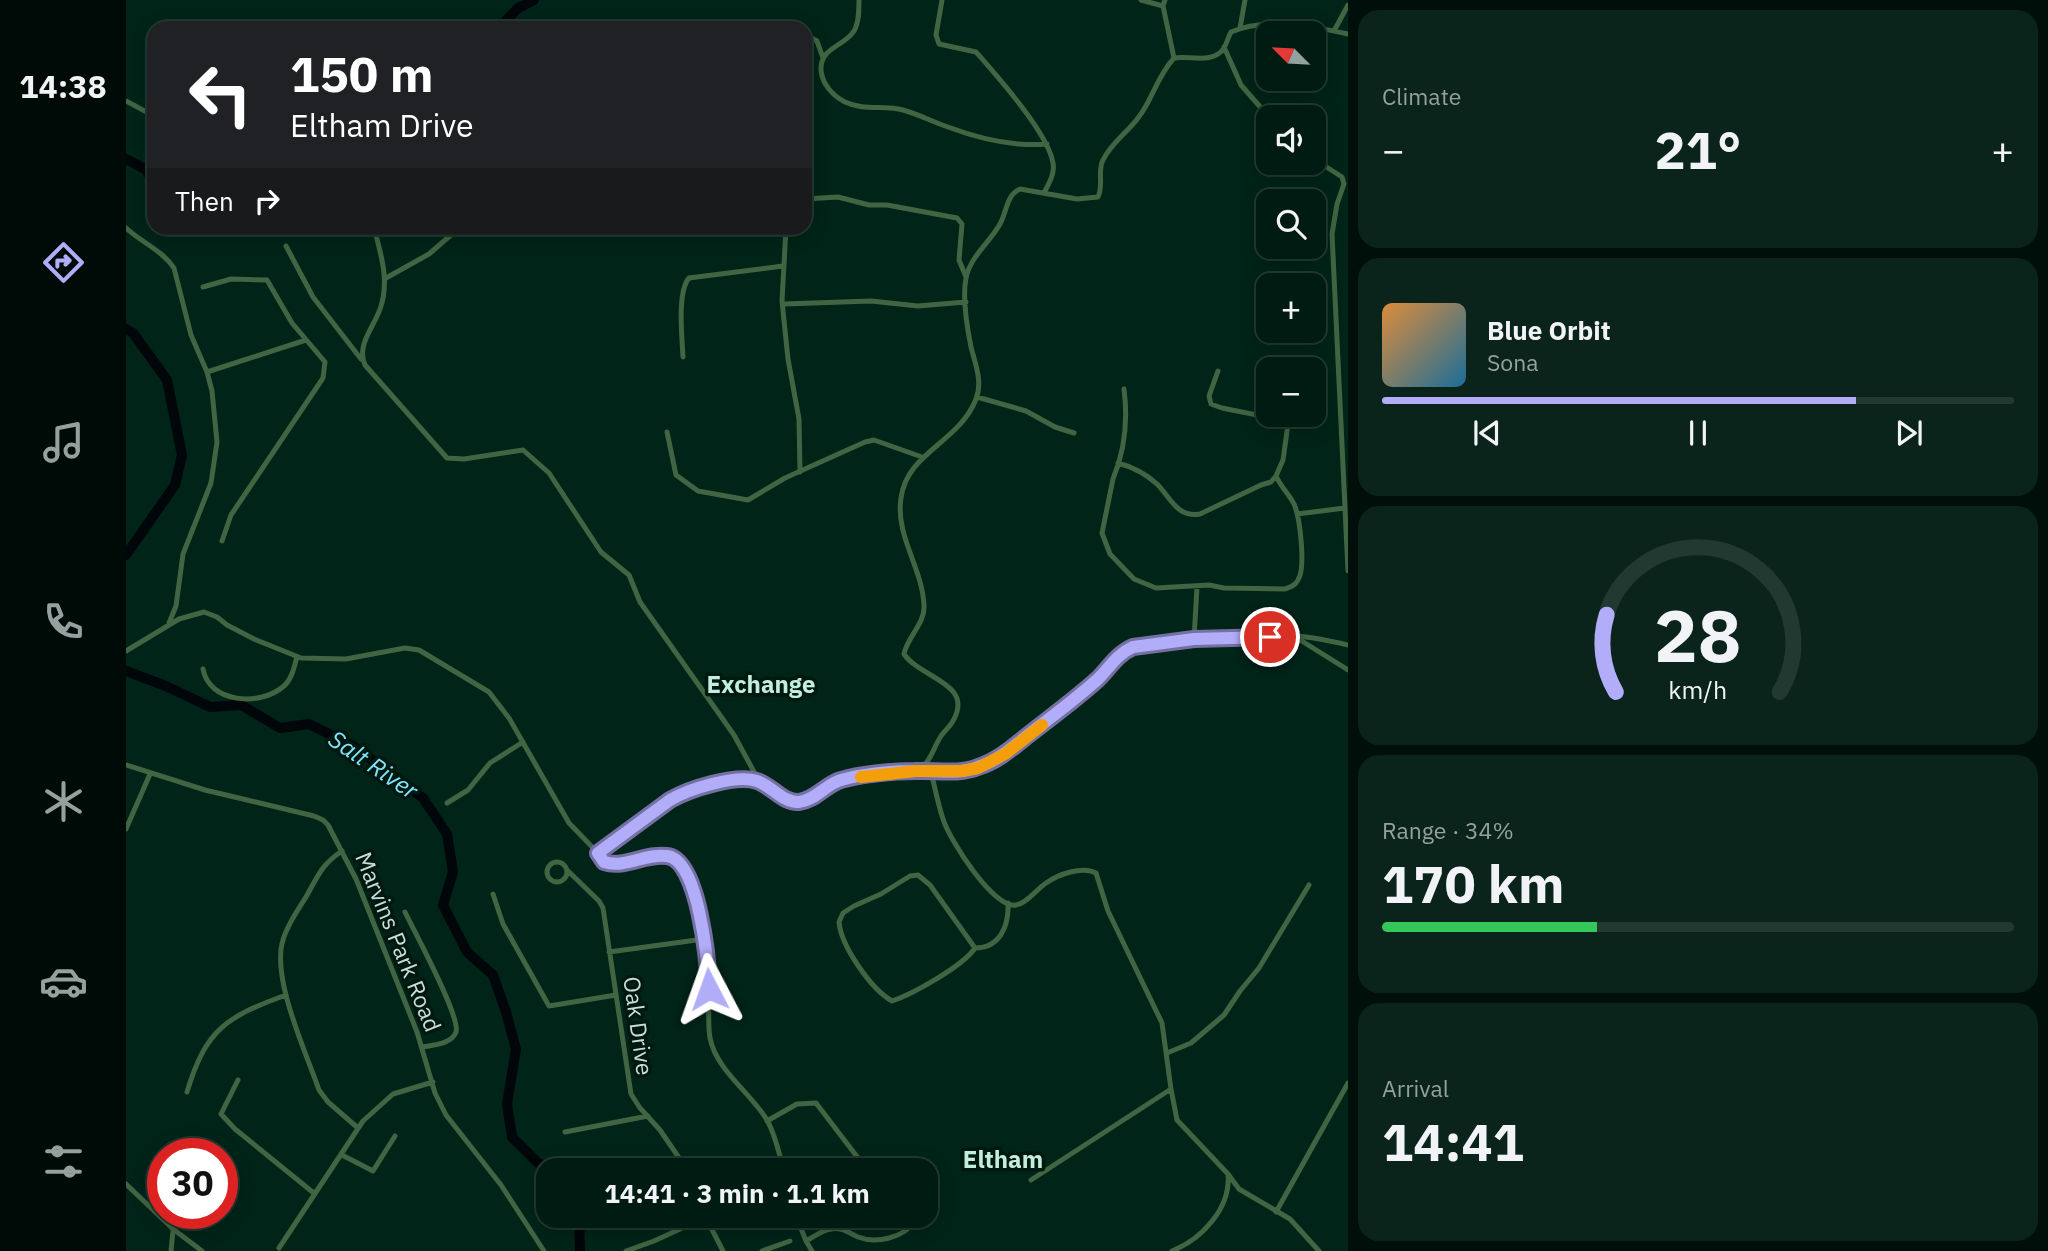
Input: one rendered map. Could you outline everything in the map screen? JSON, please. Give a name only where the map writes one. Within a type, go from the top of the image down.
[{"type":"street","points":[[823,58],[833,46],[843,41],[855,29],[859,0]]},
{"type":"street","points":[[942,0],[936,35],[939,44],[976,52],[1047,144],[1053,165],[1052,177],[1044,193]]},
{"type":"street","points":[[1141,0],[1164,3],[1174,58]]},
{"type":"street","points":[[1240,28],[1245,0]]},
{"type":"street","points":[[1334,31],[1348,5]]},
{"type":"street","points":[[966,277],[980,251],[1000,224],[1013,193],[1020,189],[1077,199],[1098,196],[1103,160],[1117,139],[1138,118],[1161,72],[1174,58],[1211,57],[1219,54],[1230,33],[1240,28],[1268,24],[1348,34]]},
{"type":"street","points":[[812,38],[817,41],[823,58],[821,73],[825,85],[834,95],[853,105],[904,110],[950,128],[1003,143],[1047,144]]},
{"type":"street","points":[[1224,47],[1241,85],[1258,105]]},
{"type":"street","points":[[126,101],[147,112]]},
{"type":"street","points":[[1326,167],[1342,177],[1344,184],[1334,215],[1332,234],[1348,571]]},
{"type":"street","points":[[812,199],[838,197],[869,205],[887,205],[957,218],[962,224],[960,260],[966,277],[971,345],[978,369],[977,397],[959,427],[922,457],[907,477],[900,502],[904,536],[921,585],[924,605],[924,615],[904,654],[956,693],[960,705],[953,722],[942,735],[926,766],[916,771]]},
{"type":"street","points":[[126,228],[168,258],[174,268],[191,335],[207,372],[216,426],[214,470],[205,503],[183,554],[176,606],[167,625]]},
{"type":"street","points":[[363,362],[362,349],[381,307],[386,278],[376,235]]},
{"type":"street","points":[[386,278],[429,254],[451,235]]},
{"type":"street","points":[[785,235],[784,304],[788,359],[799,419],[800,472]]},
{"type":"street","points":[[286,246],[313,297],[382,386],[447,458],[464,460],[523,450],[549,473],[601,552],[629,575],[640,602],[734,736],[759,781],[781,796],[796,802],[810,798],[830,784],[843,779],[978,768],[1005,754],[1100,677],[1124,651],[1145,644],[1194,639],[1295,636],[1348,645]]},
{"type":"street","points":[[682,357],[686,280],[783,266]]},
{"type":"street","points":[[203,287],[231,279],[267,280],[292,323],[325,362],[323,378],[231,515],[222,541]]},
{"type":"street","points":[[784,304],[871,301],[918,306],[966,302]]},
{"type":"street","points":[[207,372],[306,340]]},
{"type":"street","points":[[1118,463],[1143,474],[1158,485],[1176,508],[1192,515],[1200,514],[1271,482],[1283,460],[1287,421],[1213,405],[1209,397],[1218,371]]},
{"type":"street","points":[[1124,389],[1125,430],[1102,533],[1110,554],[1134,579],[1146,585],[1172,589],[1291,587],[1298,580],[1302,567],[1297,514],[1295,506],[1276,476]]},
{"type":"street","points":[[977,397],[1026,411],[1074,433]]},
{"type":"street","points":[[667,432],[676,475],[698,491],[748,500],[776,482],[851,447],[874,440],[922,457]]},
{"type":"street","points":[[1297,514],[1345,508]]},
{"type":"street","points":[[1194,639],[1197,587]]},
{"type":"street","points":[[126,651],[167,625],[204,612],[254,639],[297,657],[339,660],[405,648],[419,650],[489,692],[509,718],[569,823],[604,862],[619,864],[661,855],[680,861],[693,891],[704,939],[709,989],[708,1022],[712,1045],[722,1063],[767,1121],[780,1158]]},
{"type":"street","points":[[1295,636],[1348,670]]},
{"type":"street","points":[[203,669],[210,688],[242,699],[253,698],[272,694],[283,687],[290,679],[297,657]]},
{"type":"street","points":[[447,803],[468,790],[490,763],[523,742]]},
{"type":"street","name":"Marvins Park Road","points":[[126,765],[205,790],[322,819],[328,825],[356,879],[422,1047],[435,1093],[451,1123],[501,1185],[544,1251]]},
{"type":"street","points":[[931,772],[949,833],[968,865],[1006,905],[1020,903],[1045,883],[1076,870],[1091,870],[1097,873],[1108,911],[1162,1023],[1171,1089],[1180,1124],[1239,1189],[1290,1220],[1319,1251]]},
{"type":"street","points":[[126,829],[150,774]]},
{"type":"street","points":[[598,853],[680,794],[712,784],[759,781]]},
{"type":"street","points":[[342,851],[328,861],[315,878],[284,936],[279,959],[286,995],[319,1090],[328,1102],[358,1128]]},
{"type":"street","points":[[564,879],[567,870],[564,865],[551,863],[547,870],[551,881],[574,878]]},
{"type":"street","name":"Oak Drive","points":[[567,870],[603,908],[631,1094],[681,1158]]},
{"type":"street","points":[[918,875],[930,885],[975,948],[969,957],[920,989],[892,1001],[883,996],[863,971],[844,940],[839,922],[844,913],[854,906],[881,894],[910,876],[918,875]]},
{"type":"street","points":[[1167,1053],[1191,1043],[1224,1016],[1259,968],[1309,885]]},
{"type":"street","points":[[493,894],[503,924],[549,1006],[616,995]]},
{"type":"street","points":[[975,948],[986,948],[999,937],[1009,918],[1008,903]]},
{"type":"street","points":[[405,912],[454,1016],[457,1028],[447,1042],[422,1047]]},
{"type":"street","points":[[609,952],[704,939]]},
{"type":"street","points":[[187,1092],[197,1063],[225,1023],[252,1007],[286,995]]},
{"type":"street","points":[[238,1080],[221,1114],[235,1129],[315,1194]]},
{"type":"street","points":[[279,1248],[358,1128],[393,1094],[433,1082]]},
{"type":"street","points":[[1276,1212],[1348,1083]]},
{"type":"street","points":[[1031,1180],[1171,1089]]},
{"type":"street","points":[[767,1121],[797,1104],[816,1103],[858,1158]]},
{"type":"street","points":[[565,1132],[648,1116]]},
{"type":"street","points":[[342,1155],[373,1171],[395,1136]]},
{"type":"street","points":[[1172,1251],[1184,1246],[1213,1222],[1229,1185],[1228,1174]]},
{"type":"street","points":[[126,1184],[173,1230],[202,1251]]},
{"type":"street","points":[[626,1251],[682,1228]]},
{"type":"street","points":[[712,1228],[723,1251]]},
{"type":"street","points":[[801,1228],[812,1251]]},
{"type":"street","points":[[806,1241],[829,1229],[841,1229],[861,1238],[878,1240],[896,1236],[908,1228]]},
{"type":"street","points":[[172,1251],[173,1230]]},
{"type":"street","points":[[762,1251],[790,1241]]},
{"type":"waterway","points":[[506,21],[518,8],[534,0]]},
{"type":"waterway","points":[[126,159],[147,172]]},
{"type":"waterway","points":[[126,329],[133,333],[167,380],[182,455],[175,485],[126,555]]},
{"type":"waterway","name":"Salt River","points":[[126,671],[210,707],[241,705],[280,728],[309,724],[353,746],[423,798],[447,834],[453,872],[443,905],[467,952],[493,975],[516,1049],[507,1104],[512,1137],[536,1161]]},
{"type":"waterway","name":"Salt River","points":[[579,1228],[580,1251]]},
{"type":"slow traffic","points":[[861,777],[978,768],[1005,754],[1042,725]]},
{"type":"district","name":"Exchange","points":[[761,685]]},
{"type":"district","name":"Eltham","points":[[1003,1160]]},
{"type":"route","points":[[709,989],[704,939],[693,891],[680,861],[661,855],[619,864],[608,863],[604,862],[598,853],[670,800],[712,784],[747,780],[759,781],[788,800],[796,802],[810,798],[830,784],[843,779],[978,768],[1005,754],[1064,708],[1100,677],[1124,651],[1145,644],[1194,639],[1270,637]]}]
